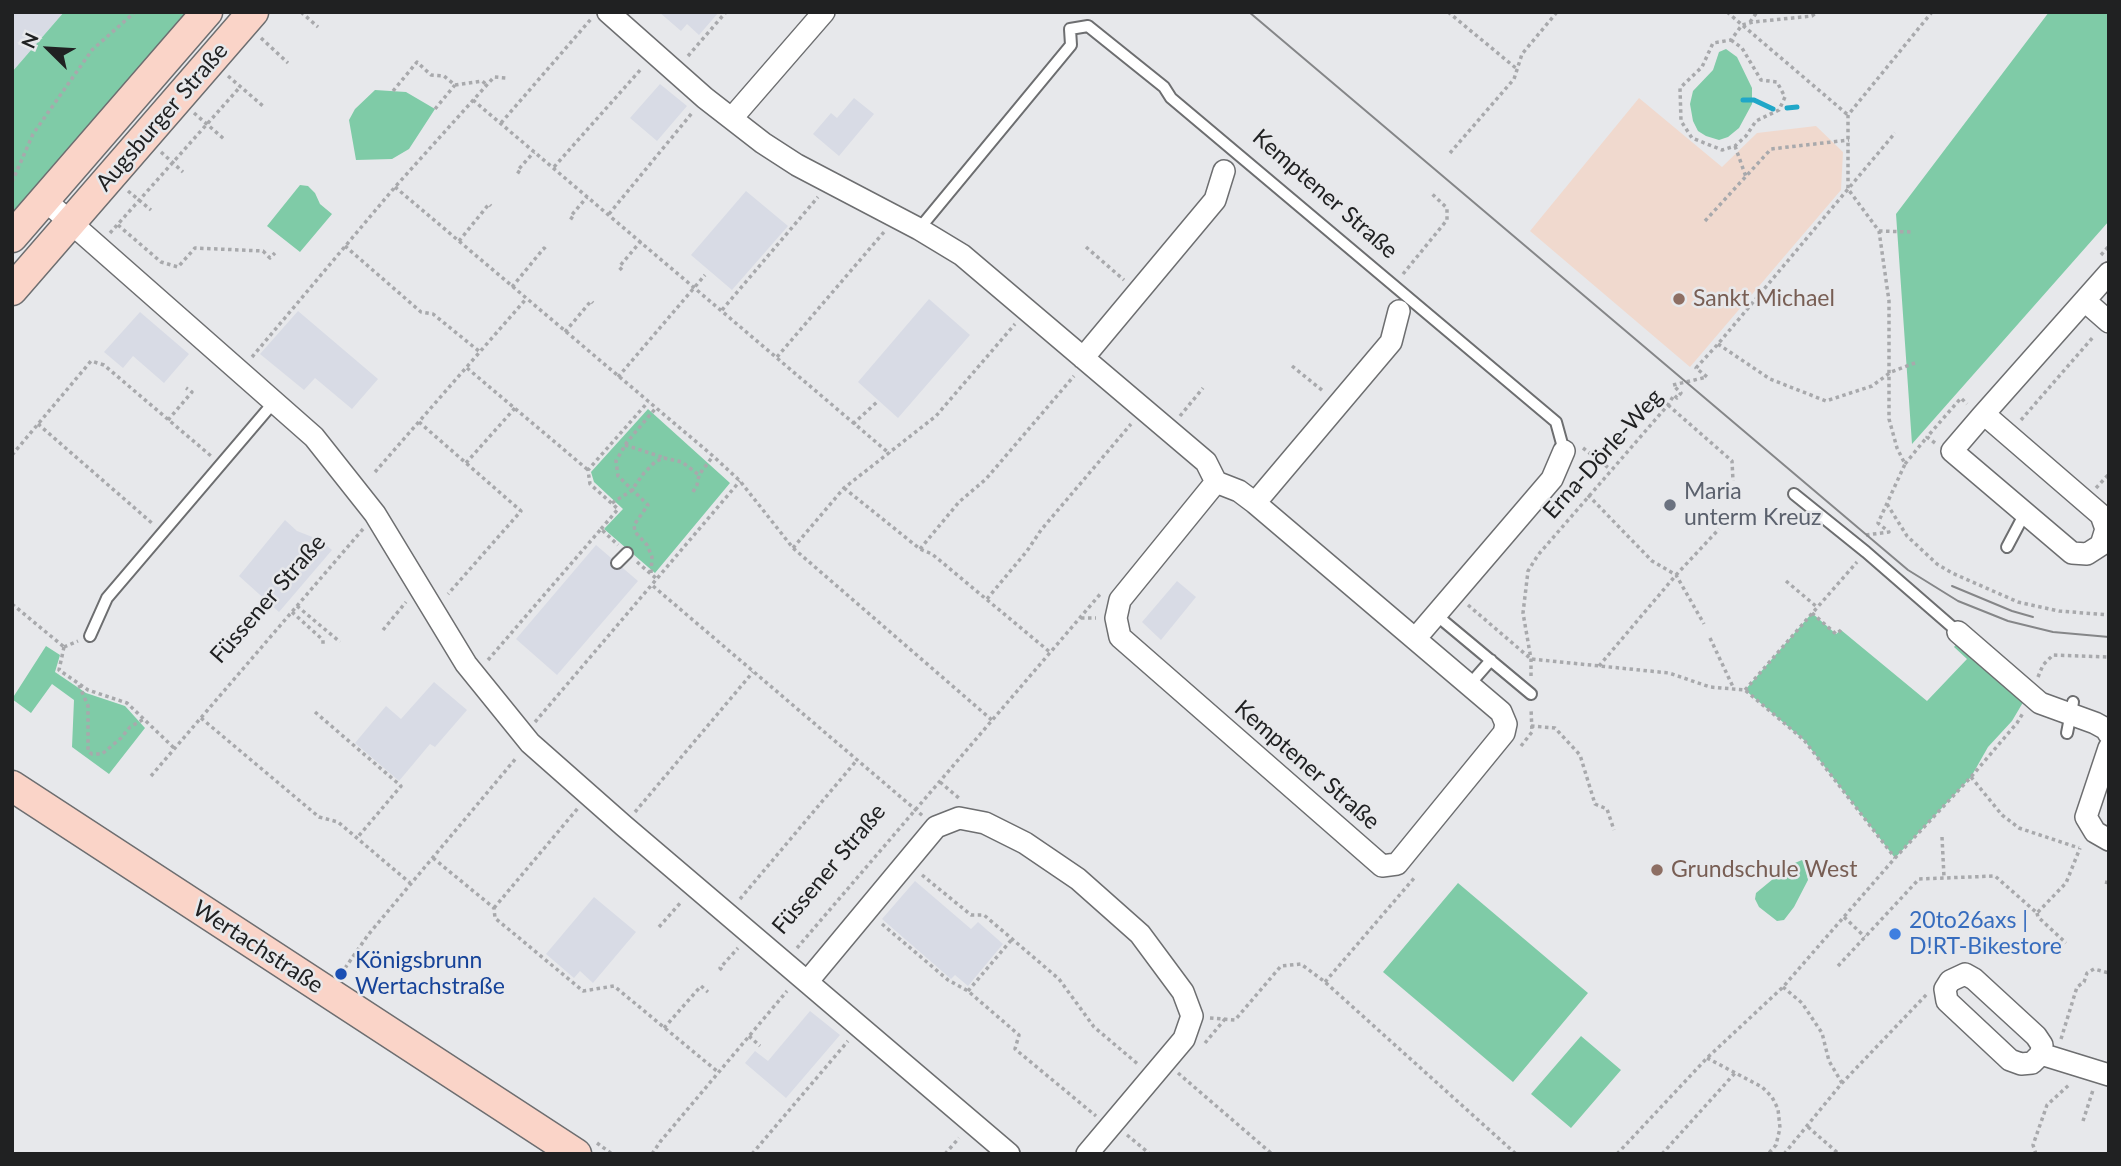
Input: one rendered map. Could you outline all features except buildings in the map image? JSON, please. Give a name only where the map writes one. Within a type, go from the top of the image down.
[{"type":"street","name":"Augsburger Straße","points":[[12,237],[207,12]]},
{"type":"street","name":"Kemptener Straße","points":[[608,12],[705,98],[797,165],[897,216],[962,255],[1206,462],[1216,482],[1239,491],[1255,503],[1502,712],[1506,724],[1504,733],[1397,864],[1382,866],[1120,637],[1116,618],[1120,600],[1216,482]]},
{"type":"street","points":[[732,118],[824,12]]},
{"type":"street","name":"Augsburger Straße","points":[[12,290],[254,23]]},
{"type":"street","points":[[1085,360],[1138,291],[1215,200],[1224,171]]},
{"type":"street","points":[[45,200],[71,222]]},
{"type":"street","name":"Füssener Straße","points":[[71,222],[314,437],[375,514],[466,664],[527,739],[588,796],[1009,1154]]},
{"type":"street","points":[[1984,414],[2101,515],[2106,528],[2101,545],[2087,554],[2071,553],[1952,451],[1984,414],[2085,301],[2109,273]]},
{"type":"street","points":[[2085,301],[2108,322]]},
{"type":"street","points":[[1255,503],[1391,342],[1404,306]]},
{"type":"street","points":[[1415,639],[1552,479],[1564,451]]},
{"type":"street","points":[[1958,632],[2040,703],[2070,717],[2095,723],[2109,734]]},
{"type":"street","points":[[2109,748],[2086,817],[2095,832],[2109,840]]},
{"type":"street","name":"Wertachstraße","points":[[12,786],[576,1154]]},
{"type":"street","points":[[797,974],[867,911],[936,827],[959,818],[985,823],[1025,843],[1078,879],[1140,934],[1183,992],[1192,1016],[1184,1040],[1159,1069],[1118,1130],[1087,1154]]},
{"type":"street","points":[[2048,1056],[2036,1036],[1974,979],[1965,974],[1950,981],[1945,989],[1947,1001],[2010,1060],[2021,1064],[2032,1063],[2048,1056],[2098,1072]]},
{"type":"lane","name":"Kemptener Straße","points":[[919,229],[1071,45],[1070,29],[1088,26],[1164,87],[1171,98],[1393,286],[1404,306],[1556,422],[1564,451]]},
{"type":"lane","points":[[1224,171],[1238,153]]},
{"type":"lane","points":[[90,636],[107,598],[274,402]]},
{"type":"lane","points":[[1794,494],[1958,632]]},
{"type":"lane","points":[[2007,547],[2025,513]]},
{"type":"lane","points":[[617,563],[627,553]]},
{"type":"lane","points":[[1435,614],[1531,694]]},
{"type":"lane","points":[[1470,684],[1491,660]]},
{"type":"path","points":[[12,182],[33,134],[92,50],[135,12]]},
{"type":"path","points":[[300,12],[318,27]]},
{"type":"path","points":[[501,123],[597,12]]},
{"type":"path","points":[[675,71],[726,12]]},
{"type":"path","points":[[1448,12],[1518,69]]},
{"type":"path","points":[[1450,153],[1514,79],[1522,54],[1557,12]]},
{"type":"path","points":[[1727,12],[1848,115]]},
{"type":"path","points":[[1750,23],[1757,12]]},
{"type":"path","points":[[1731,40],[1742,48],[1761,80],[1777,82],[1785,97],[1779,110],[1756,121],[1735,146],[1722,150],[1692,138],[1681,121],[1680,88],[1702,67],[1713,43],[1731,40],[1742,25],[1812,16],[1817,12]]},
{"type":"path","points":[[1905,464],[1897,448],[1889,419],[1889,300],[1879,231],[1848,190],[1848,115],[1932,12]]},
{"type":"path","points":[[254,23],[288,63]]},
{"type":"path","points":[[554,167],[654,53]]},
{"type":"path","points":[[393,91],[417,62],[431,75],[444,76],[455,85]]},
{"type":"path","points":[[222,71],[263,106]]},
{"type":"path","points":[[238,371],[395,187],[494,77],[506,78]]},
{"type":"path","points":[[435,109],[455,85],[482,81],[487,85]]},
{"type":"path","points":[[109,235],[240,87]]},
{"type":"path","points":[[609,214],[705,98]]},
{"type":"path","points":[[473,100],[890,454]]},
{"type":"path","points":[[190,109],[224,139]]},
{"type":"path","name":"Erna-Dörle-Weg","points":[[1531,659],[1523,613],[1528,571],[1538,555],[1674,395],[1677,398],[1681,393],[1673,385],[1707,377],[1696,368],[1895,133]]},
{"type":"path","points":[[1705,221],[1771,149],[1849,140]]},
{"type":"path","points":[[1735,146],[1746,177]]},
{"type":"path","points":[[155,148],[183,172]]},
{"type":"path","points":[[520,173],[517,171],[535,151]]},
{"type":"path","points":[[722,310],[817,199],[827,180]]},
{"type":"path","points":[[123,186],[150,210]]},
{"type":"path","points":[[395,187],[713,456],[740,481],[793,548],[844,488],[936,416],[1027,309]]},
{"type":"path","points":[[1393,286],[1447,220],[1447,208],[1430,192]]},
{"type":"path","points":[[573,219],[570,217],[587,196]]},
{"type":"path","points":[[458,241],[489,204],[491,206]]},
{"type":"path","points":[[777,357],[897,216]]},
{"type":"path","points":[[118,225],[161,262],[184,269]]},
{"type":"path","points":[[1879,231],[1912,232]]},
{"type":"path","points":[[622,270],[619,267],[641,241]]},
{"type":"path","points":[[345,246],[421,312],[433,314],[480,352]]},
{"type":"path","points":[[1086,247],[1138,291]]},
{"type":"path","points":[[178,267],[195,248],[262,251],[270,258],[275,253]]},
{"type":"path","points":[[512,287],[544,248],[546,250]]},
{"type":"path","points":[[618,377],[705,275]]},
{"type":"path","points":[[375,472],[526,299]]},
{"type":"path","points":[[565,331],[591,301],[593,303]]},
{"type":"path","points":[[2008,434],[2108,322]]},
{"type":"path","points":[[1718,344],[1770,379],[1826,401],[1872,386],[1891,372],[1915,363]]},
{"type":"path","points":[[920,549],[959,502],[986,479],[1085,360]]},
{"type":"path","points":[[12,455],[91,361],[104,365],[220,464]]},
{"type":"path","points":[[1293,366],[1338,404]]},
{"type":"path","points":[[467,368],[589,470]]},
{"type":"path","points":[[169,419],[192,392],[186,388]]},
{"type":"path","points":[[1168,429],[1203,388]]},
{"type":"path","points":[[488,660],[618,509],[590,484],[589,470],[648,402]]},
{"type":"path","points":[[853,424],[877,402]]},
{"type":"path","points":[[1668,405],[1732,461],[1734,481]]},
{"type":"path","points":[[466,463],[515,408]]},
{"type":"path","points":[[651,574],[652,557],[647,545],[635,532],[634,525],[648,505],[618,476],[616,461],[625,445],[656,409]]},
{"type":"path","points":[[987,599],[1041,530],[1144,409]]},
{"type":"path","points":[[419,422],[521,511],[448,594]]},
{"type":"path","points":[[38,424],[163,532]]},
{"type":"path","points":[[1745,690],[1871,546],[1860,536],[1889,532],[1878,523],[1905,464],[1927,437]]},
{"type":"path","points":[[625,445],[682,462],[699,475]]},
{"type":"path","points":[[1564,451],[1584,448],[1610,470]]},
{"type":"path","points":[[693,492],[699,475],[713,456]]},
{"type":"path","points":[[612,503],[631,491],[644,473],[656,461],[664,458]]},
{"type":"path","points":[[341,974],[410,883],[740,481]]},
{"type":"path","points":[[844,488],[920,549],[932,554],[1051,653]]},
{"type":"path","points":[[1588,495],[1652,561],[1676,575],[1704,624]]},
{"type":"path","points":[[1887,504],[1907,536],[1930,558],[1952,573],[2018,602],[2059,611],[2109,615]]},
{"type":"path","name":"Füssener Straße","points":[[151,776],[375,514]]},
{"type":"path","points":[[601,529],[658,580]]},
{"type":"path","points":[[1599,666],[1719,529]]},
{"type":"path","name":"Füssener Straße","points":[[652,1154],[797,974],[914,808],[993,721],[793,548]]},
{"type":"path","points":[[1786,581],[1817,607]]},
{"type":"path","name":"Füssener Straße","points":[[653,586],[936,827]]},
{"type":"path","points":[[1454,592],[1531,659],[1669,673],[1710,687],[1745,690],[1804,740],[1895,858]]},
{"type":"path","points":[[383,630],[411,595]]},
{"type":"path","points":[[12,604],[64,647],[59,670],[88,690],[127,702],[174,749]]},
{"type":"path","points":[[297,606],[340,642]]},
{"type":"path","points":[[292,612],[323,640],[323,646]]},
{"type":"path","points":[[1812,613],[1836,634],[1841,630]]},
{"type":"path","points":[[1710,638],[1734,689]]},
{"type":"path","points":[[624,826],[753,672]]},
{"type":"path","points":[[79,684],[88,706],[87,741],[88,751],[92,754],[102,754],[130,727],[144,719]]},
{"type":"path","points":[[315,712],[401,786],[357,838]]},
{"type":"path","points":[[201,718],[319,817],[338,822],[410,883]]},
{"type":"path","points":[[1531,726],[1555,728],[1580,755],[1595,804],[1607,809],[1614,830]]},
{"type":"path","points":[[727,914],[858,760]]},
{"type":"path","points":[[1617,1154],[1707,1058],[1783,986],[1971,776],[2002,816],[2019,828],[2088,850]]},
{"type":"path","points":[[494,908],[588,796]]},
{"type":"path","points":[[1941,837],[1944,878]]},
{"type":"path","points":[[2037,913],[2066,883],[2080,848]]},
{"type":"path","points":[[433,858],[494,908],[495,918],[565,973],[583,991],[614,986],[718,1072]]},
{"type":"path","points":[[907,862],[971,915],[984,915],[1013,938],[1059,979],[1094,1027],[1159,1069],[1272,1154]]},
{"type":"path","points":[[1839,966],[1919,880],[1995,876],[2066,943]]},
{"type":"path","points":[[659,927],[688,894]]},
{"type":"path","points":[[867,911],[948,980],[968,991],[1019,1035],[1015,1049],[1150,1154]]},
{"type":"path","points":[[1844,917],[1865,937]]},
{"type":"path","points":[[968,991],[1013,938]]},
{"type":"path","points":[[722,970],[720,968],[744,942]]},
{"type":"path","points":[[1192,1016],[1235,1020],[1281,966],[1301,964],[1325,982],[1516,1154]]},
{"type":"path","points":[[2048,1056],[2077,987],[2084,982],[2087,973],[2094,969],[2109,973]]},
{"type":"path","points":[[664,1028],[701,986],[708,992]]},
{"type":"path","points":[[1783,986],[1802,1003],[1822,1033],[1829,1062],[1842,1083]]},
{"type":"path","points":[[1784,1154],[1842,1083],[1935,986],[1945,989]]},
{"type":"path","points":[[687,1002],[692,1006]]},
{"type":"path","points":[[751,1154],[860,1026]]},
{"type":"path","points":[[749,1036],[760,1046]]},
{"type":"path","points":[[1707,1058],[1762,1087],[1772,1097],[1778,1110],[1780,1128],[1776,1145],[1768,1154]]},
{"type":"path","points":[[2082,1121],[2098,1072]]},
{"type":"path","points":[[2036,1154],[2034,1145],[2047,1105],[2098,1072]]},
{"type":"path","points":[[1662,1154],[1735,1073]]},
{"type":"path","points":[[1808,1126],[1839,1154]]},
{"type":"path","points":[[945,1154],[965,1131]]},
{"type":"shaded area","points":[[12,12],[64,12],[12,72]]},
{"type":"shaded area","points":[[659,12],[719,12],[699,35],[687,24],[681,31]]},
{"type":"shaded area","points":[[660,84],[687,106],[657,141],[630,118]]},
{"type":"shaded area","points":[[854,98],[874,114],[839,156],[813,134],[831,113],[837,118]]},
{"type":"shaded area","name":"Sankt Michael","points":[[1639,98],[1722,167],[1757,133],[1816,126],[1843,152],[1841,190],[1690,367],[1530,231]]},
{"type":"shaded area","points":[[746,191],[788,226],[732,290],[691,255]]},
{"type":"shaded area","points":[[929,299],[970,335],[898,418],[858,382]]},
{"type":"shaded area","points":[[298,311],[378,379],[352,409],[315,378],[304,390],[260,354]]},
{"type":"shaded area","points":[[140,312],[189,354],[164,383],[133,356],[123,368],[104,352]]},
{"type":"shaded area","points":[[285,520],[297,531],[320,540],[332,550],[279,612],[239,576]]},
{"type":"shaded area","points":[[596,545],[638,581],[557,675],[516,639]]},
{"type":"shaded area","points":[[1177,581],[1196,597],[1161,640],[1142,622]]},
{"type":"shaded area","points":[[434,682],[467,710],[435,747],[430,744],[399,781],[355,743],[386,706],[401,719]]},
{"type":"shaded area","points":[[915,881],[971,929],[978,922],[1003,944],[968,986],[955,975],[951,979],[882,919]]},
{"type":"shaded area","points":[[594,897],[636,932],[593,983],[580,971],[574,978],[546,954]]},
{"type":"shaded area","points":[[810,1011],[840,1035],[786,1098],[745,1063],[755,1051],[768,1061]]},
{"type":"green space","points":[[64,12],[193,12],[12,221],[12,72]]},
{"type":"green space","points":[[2049,12],[2109,12],[2109,221],[1912,444],[1896,214]]},
{"type":"green space","points":[[1726,49],[1737,57],[1752,88],[1752,104],[1739,128],[1719,140],[1698,131],[1690,104],[1693,91],[1713,70],[1719,52]]},
{"type":"green space","points":[[375,90],[406,92],[435,109],[409,149],[392,159],[356,160],[349,120],[355,109]]},
{"type":"green space","points":[[300,185],[308,186],[320,204],[332,214],[300,252],[267,226]]},
{"type":"green space","points":[[648,409],[730,483],[655,573],[604,529],[623,509],[594,482],[591,472]]},
{"type":"green space","points":[[1812,613],[1836,634],[1841,630],[1927,701],[1967,659],[1954,647],[1958,642],[2025,699],[2012,721],[1988,747],[1971,777],[1895,858],[1804,740],[1745,690]]},
{"type":"green space","points":[[46,646],[60,655],[55,672],[86,693],[125,706],[145,728],[109,774],[72,747],[74,700],[52,684],[31,713],[12,699]]},
{"type":"green space","points":[[1802,860],[1805,862],[1808,880],[1794,907],[1784,920],[1777,921],[1759,907],[1755,899],[1756,893],[1790,865]]},
{"type":"green space","points":[[1458,883],[1588,993],[1513,1082],[1383,972]]},
{"type":"green space","points":[[1581,1036],[1621,1070],[1571,1128],[1531,1094]]},
{"type":"waterway","points":[[1743,100],[1754,100],[1773,109]]},
{"type":"waterway","points":[[1787,108],[1797,107]]},
{"type":"tram line","points":[[1249,12],[1908,570],[1958,601],[2008,621],[2053,632],[2109,637]]},
{"type":"tram line","points":[[1952,586],[2033,617]]},
{"type":"place","name":"Sankt Michael","points":[[1679,299]]},
{"type":"place","name":"Maria unterm Kreuz","points":[[1670,505]]},
{"type":"place","name":"Grundschule West","points":[[1657,870]]},
{"type":"place","name":"20to26axs | D!RT-Bikestore","points":[[1895,934]]},
{"type":"place","name":"Königsbrunn Wertachstraße","points":[[341,974]]}]
